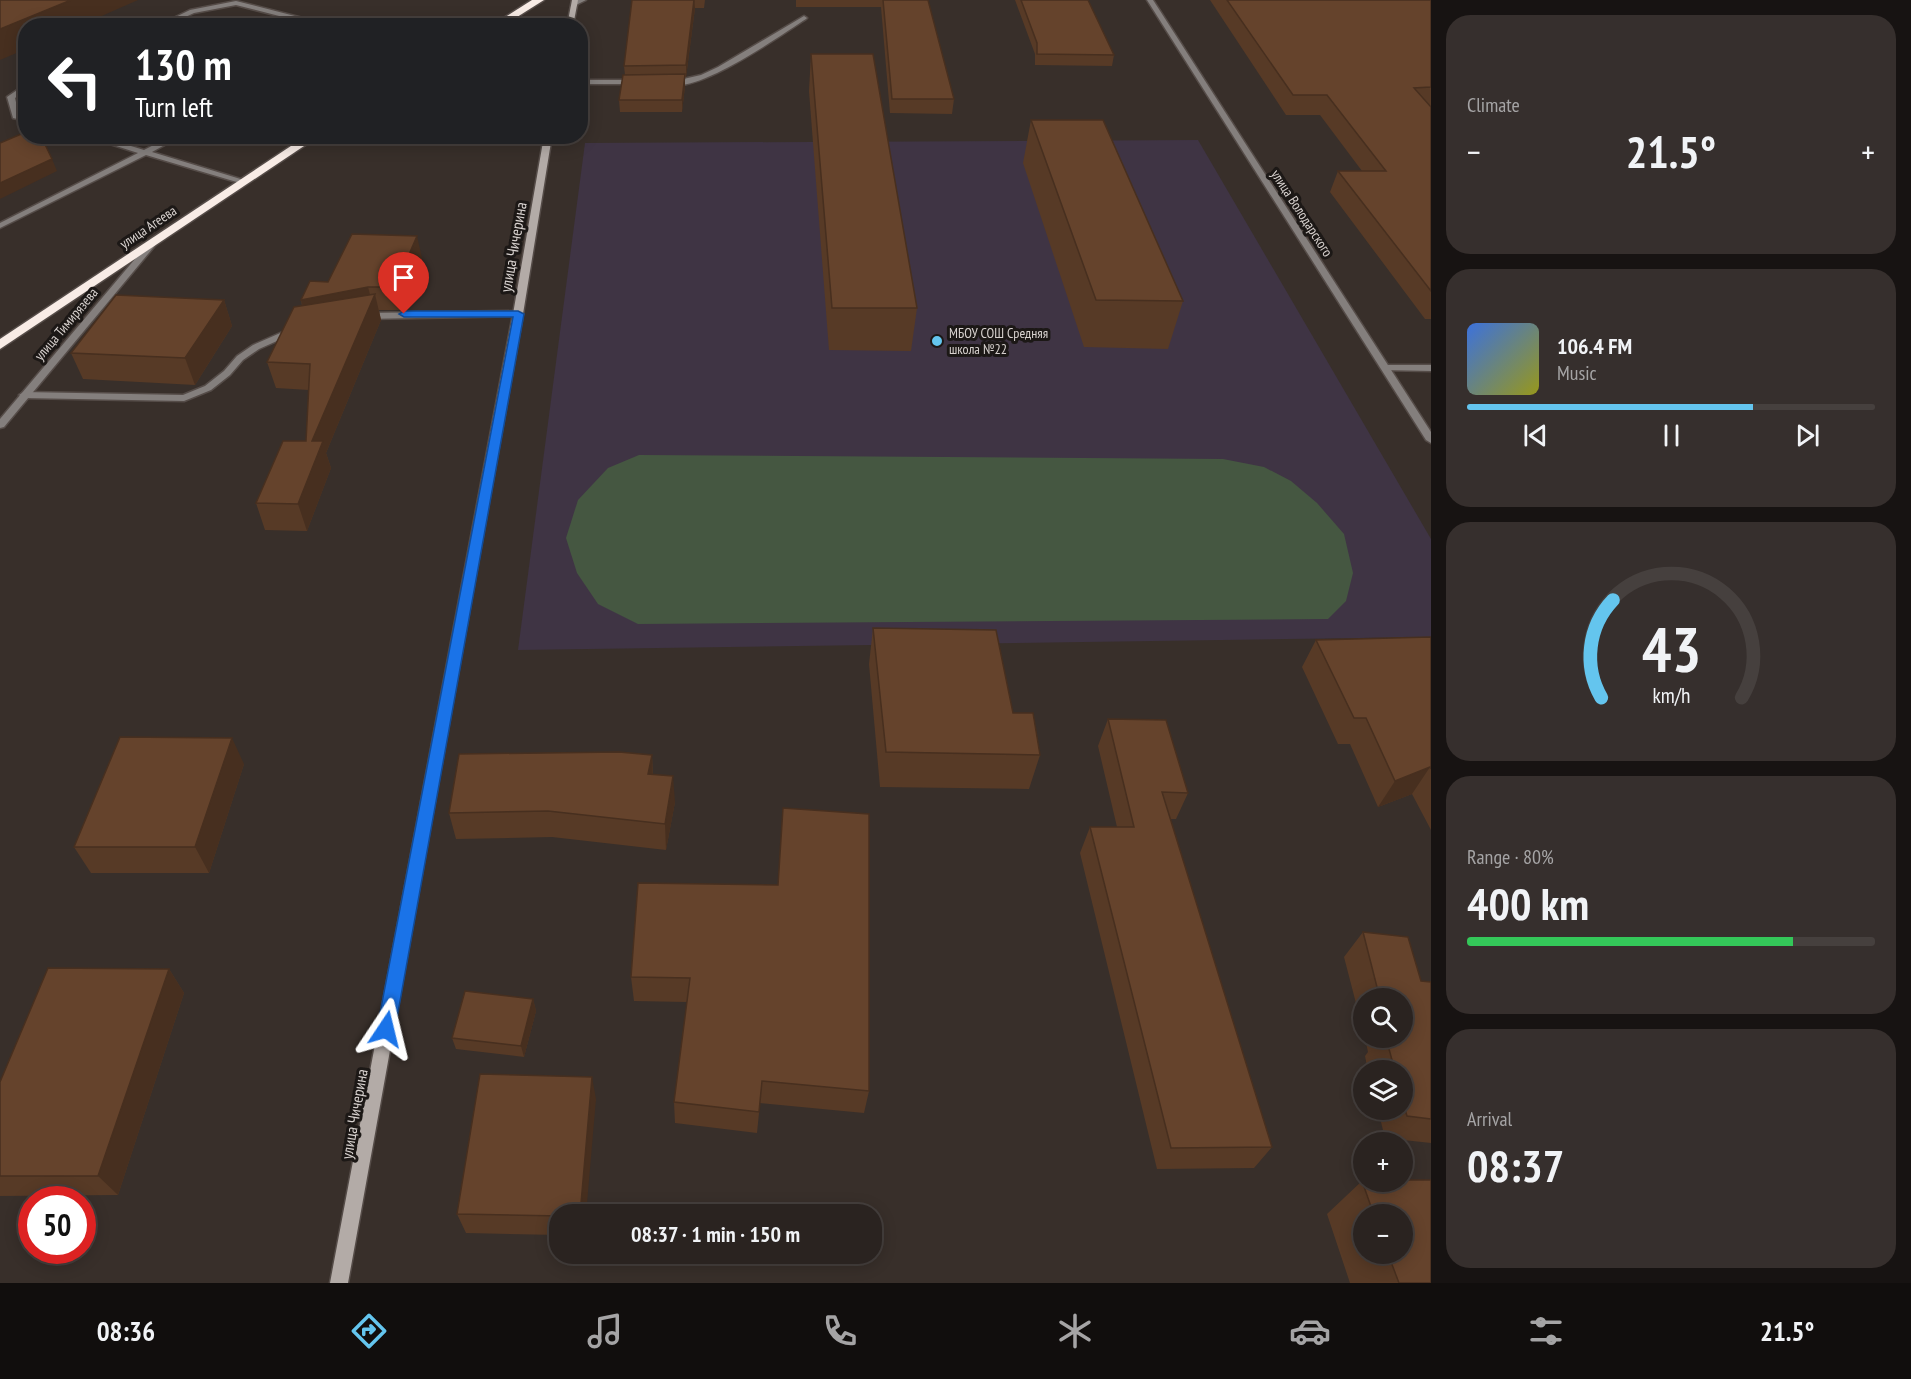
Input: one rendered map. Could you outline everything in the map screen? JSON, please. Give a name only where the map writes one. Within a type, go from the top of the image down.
[{"type":"highway","points":[[509,18],[539,0]]},
{"type":"highway","name":"улица Агеева","points":[[0,345],[301,144]]},
{"type":"main road","points":[[572,18],[575,2]]},
{"type":"main road","name":"улица Чичерина","points":[[339,1283],[518,314],[547,144]]},
{"type":"street","points":[[575,2],[583,0]]},
{"type":"street","name":"улица Володарского","points":[[1150,0],[1431,440]]},
{"type":"street","points":[[177,18],[192,11],[236,3],[296,18]]},
{"type":"street","points":[[657,83],[679,83],[706,77],[804,18]]},
{"type":"street","points":[[588,82],[646,82]]},
{"type":"street","points":[[18,92],[11,97],[18,116]]},
{"type":"street","points":[[115,144],[243,181]]},
{"type":"street","points":[[0,226],[163,144]]},
{"type":"street","name":"улица Тимирязева","points":[[0,425],[154,241]]},
{"type":"street","points":[[351,318],[384,315],[518,314]]},
{"type":"street","points":[[24,395],[184,398],[208,388],[227,373],[240,358],[256,347],[301,328]]},
{"type":"street","points":[[1385,368],[1431,368]]},
{"type":"shaded area","name":"МБОУ СОШ Средняя школа №22","points":[[1198,140],[1431,539],[1431,637],[518,650],[585,144]]},
{"type":"green space","points":[[639,455],[1223,459],[1264,467],[1291,481],[1317,503],[1344,534],[1353,573],[1346,601],[1328,619],[638,624],[598,604],[577,573],[566,538],[578,500],[608,468]]},
{"type":"building","points":[[0,0],[71,0],[27,18],[18,18],[18,22],[0,29]]},
{"type":"building","points":[[632,0],[694,0],[686,65],[624,66]]},
{"type":"building","points":[[883,0],[928,0],[954,99],[892,99]]},
{"type":"building","points":[[1021,0],[1088,0],[1114,55],[1037,54],[1037,43]]},
{"type":"building","points":[[1227,0],[1431,0],[1431,87],[1414,88],[1431,107],[1431,291],[1338,171],[1386,171],[1327,95],[1293,95]]},
{"type":"building","points":[[811,54],[873,54],[917,308],[832,308]]},
{"type":"building","points":[[685,74],[682,100],[619,100],[623,75]]},
{"type":"building","points":[[1031,120],[1103,120],[1183,301],[1096,300]]},
{"type":"building","points":[[18,135],[18,144],[45,144],[52,159],[0,183],[0,143]]},
{"type":"building","points":[[352,234],[417,236],[395,287],[368,287],[301,300],[310,281],[328,282]]},
{"type":"building","points":[[375,294],[312,441],[323,441],[298,504],[256,503],[283,441],[306,441],[310,364],[267,362],[294,307]]},
{"type":"building","points":[[116,295],[224,300],[185,358],[71,353]]},
{"type":"building","points":[[873,628],[996,630],[1013,713],[1033,713],[1040,755],[886,752]]},
{"type":"building","points":[[1431,637],[1431,769],[1430,767],[1395,781],[1366,718],[1354,718],[1316,640]]},
{"type":"building","points":[[1108,719],[1166,720],[1188,793],[1162,792],[1272,1147],[1171,1148],[1090,827],[1134,827]]},
{"type":"building","points":[[120,737],[232,738],[195,847],[74,847]]},
{"type":"building","points":[[619,752],[652,755],[648,774],[673,776],[665,824],[548,811],[449,813],[459,754]]},
{"type":"building","points":[[783,808],[869,814],[869,1091],[762,1081],[759,1112],[674,1102],[690,978],[631,977],[638,883],[778,885]]},
{"type":"building","points":[[1363,932],[1408,937],[1421,981],[1431,982],[1431,1119],[1413,1117],[1413,1060],[1392,1060],[1389,1048],[1413,1048],[1413,988],[1377,988]]},
{"type":"building","points":[[48,968],[169,969],[98,1176],[0,1176],[0,1082]]},
{"type":"building","points":[[465,991],[533,999],[521,1046],[452,1038]]},
{"type":"building","points":[[480,1074],[592,1077],[581,1204],[549,1204],[549,1216],[457,1214]]},
{"type":"building","points":[[1413,1180],[1431,1180],[1431,1283],[1399,1283],[1392,1264],[1413,1264],[1413,1204],[1370,1204],[1366,1192],[1413,1192]]},
{"type":"place","name":"МБОУ СОШ Средняя школа №22","points":[[937,341]]},
{"type":"route","points":[[386,1029],[518,314],[404,314]]}]
